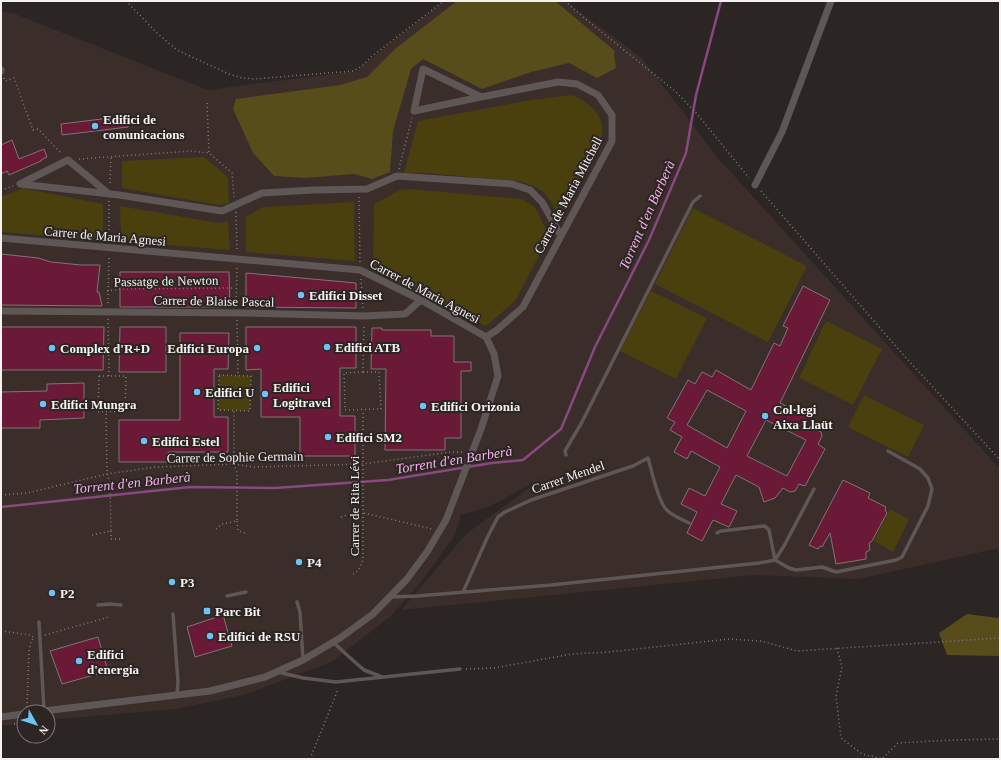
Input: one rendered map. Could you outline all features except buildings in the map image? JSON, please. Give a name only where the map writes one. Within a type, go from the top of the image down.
[{"type":"street","points":[[755,185],[782,132],[831,1]]},
{"type":"street","points":[[414,110],[423,69],[481,97]]},
{"type":"street","name":"Carrer de Maria Mitchell","points":[[414,110],[558,82],[577,84],[598,95],[612,115],[612,141],[523,307],[497,330],[486,337]]},
{"type":"street","points":[[20,184],[68,160],[109,194]]},
{"type":"street","points":[[20,184],[109,194],[222,211],[262,194],[368,188],[398,176],[512,184],[530,190],[542,202],[561,236]]},
{"type":"street","name":"Carrer de Maria Agnesi","points":[[1,238],[360,270],[421,300],[486,337],[494,354],[498,376],[481,429],[438,534],[407,579],[390,597]]},
{"type":"street","name":"Carrer de Blaise Pascal","points":[[1,311],[243,313],[364,316],[405,314],[421,300]]},
{"type":"street","points":[[56,709],[210,691],[277,672],[303,660],[334,642],[373,614],[390,597]]},
{"type":"street","points":[[1,717],[16,715]]},
{"type":"lane","points":[[566,455],[565,451],[582,422],[693,202],[700,196]]},
{"type":"lane","points":[[390,597],[551,585],[759,563],[775,560],[789,568],[796,570],[822,568],[836,572],[878,565],[896,560],[902,557],[928,506],[932,489],[928,478],[920,469],[888,451]]},
{"type":"lane","name":"Carrer Mendel","points":[[462,592],[498,517],[505,512],[531,500],[633,466],[648,458],[661,500],[666,509],[674,516],[689,523]]},
{"type":"lane","points":[[775,560],[814,489]]},
{"type":"lane","points":[[717,533],[721,531],[765,526],[769,530],[775,560]]},
{"type":"lane","points":[[228,596],[246,592]]},
{"type":"lane","points":[[297,602],[300,612],[303,660]]},
{"type":"lane","points":[[98,606],[110,604],[121,605]]},
{"type":"lane","points":[[173,614],[178,682],[177,695]]},
{"type":"lane","points":[[39,622],[44,704]]},
{"type":"lane","points":[[334,642],[364,670],[384,677]]},
{"type":"lane","points":[[277,672],[303,678],[336,682],[460,669]]},
{"type":"path","points":[[126,1],[157,33],[178,50],[229,74],[242,78],[254,79],[353,71],[362,66],[371,57],[444,1]]},
{"type":"path","points":[[566,1],[583,17],[676,92],[698,115],[755,185],[902,353],[1000,460]]},
{"type":"path","points":[[1,71],[4,81],[14,78],[32,130],[38,129],[68,160],[191,151],[209,154],[232,173],[237,259],[236,288],[238,375]]},
{"type":"path","points":[[207,104],[209,154]]},
{"type":"path","points":[[398,176],[414,110]]},
{"type":"path","points":[[109,376],[107,291],[111,157]]},
{"type":"path","points":[[1,190],[20,184]]},
{"type":"path","name":"Passatge de Newton","points":[[107,291],[121,289],[236,288]]},
{"type":"path","points":[[380,372],[380,409],[362,410],[345,410],[344,373],[380,372]]},
{"type":"path","points":[[219,375],[238,375],[251,376],[250,411],[218,410],[219,375]]},
{"type":"path","points":[[99,376],[109,376],[126,376],[125,410],[98,412],[99,376]]},
{"type":"path","points":[[234,410],[234,464],[237,473],[237,521],[238,531],[246,533]]},
{"type":"path","name":"Carrer de Rita Lévi","points":[[353,574],[358,571],[364,560],[362,410]]},
{"type":"path","points":[[106,412],[107,474],[110,483],[111,539],[121,539]]},
{"type":"path","name":"Carrer de Sophie Germain","points":[[1,495],[27,493],[107,474],[156,467],[234,464],[254,467],[363,464],[450,452],[470,455]]},
{"type":"path","points":[[341,517],[363,509]]},
{"type":"path","points":[[363,512],[430,528],[438,534]]},
{"type":"path","points":[[216,529],[222,524],[237,521]]},
{"type":"path","points":[[92,535],[111,531]]},
{"type":"path","points":[[26,704],[29,650],[31,641],[40,636],[109,616]]},
{"type":"path","points":[[1,631],[31,635],[34,638]]},
{"type":"path","points":[[460,669],[494,668],[572,654],[609,652],[729,639],[761,641],[797,651],[1000,638]]},
{"type":"path","points":[[837,648],[842,667],[836,696],[841,738],[862,754],[883,759],[898,743],[1000,739]]},
{"type":"path","points":[[310,759],[337,692],[336,682]]},
{"type":"shaded area","name":"Parc Bit","points":[[444,1],[565,1],[642,58],[718,158],[1000,469],[1000,548],[858,579],[754,575],[401,610],[466,534],[544,477],[489,507],[461,515],[455,535],[422,581],[390,617],[331,662],[244,695],[175,709],[56,719],[56,704],[16,704],[16,724],[1,726],[1,11],[15,14],[208,90],[356,71]]},
{"type":"shaded area","points":[[457,1],[555,1],[615,51],[614,55],[616,68],[597,78],[569,63],[531,72],[482,89],[423,59],[411,69],[393,131],[390,172],[372,179],[354,174],[305,178],[274,176],[253,153],[233,109],[236,99],[340,85],[367,77],[395,49]]},
{"type":"shaded area","points":[[572,95],[587,103],[597,113],[602,126],[602,134],[601,143],[559,218],[553,204],[547,196],[529,184],[508,180],[442,174],[404,173],[418,121],[531,100]]},
{"type":"shaded area","points":[[204,157],[228,177],[229,203],[218,205],[122,188],[122,161]]},
{"type":"shaded area","points":[[23,188],[103,204],[103,240],[1,232],[1,197]]},
{"type":"shaded area","points":[[409,189],[522,199],[533,206],[538,212],[549,237],[515,301],[486,326],[373,269],[374,204],[400,190]]},
{"type":"shaded area","points":[[354,202],[355,261],[246,252],[246,217],[263,207]]},
{"type":"shaded area","points":[[120,206],[219,223],[228,221],[230,250],[121,241]]},
{"type":"shaded area","points":[[693,208],[807,266],[768,342],[655,284]]},
{"type":"shaded area","points":[[651,291],[707,318],[676,379],[620,351]]},
{"type":"shaded area","points":[[826,321],[882,349],[853,405],[799,378]]},
{"type":"shaded area","points":[[219,375],[251,376],[250,411],[218,410]]},
{"type":"shaded area","points":[[864,395],[924,425],[908,457],[848,427]]},
{"type":"shaded area","points":[[890,509],[909,519],[893,552],[874,541]]},
{"type":"shaded area","points":[[967,614],[998,618],[1000,615],[1000,656],[947,655],[939,633]]},
{"type":"waterway","name":"Torrent d'en Barberà","points":[[1,507],[190,487],[275,488],[388,480],[492,463],[523,460],[561,429],[595,347],[649,240],[686,153],[696,95],[721,1]]},
{"type":"place","name":"Edifici de comunicacions","points":[[95,126]]},
{"type":"place","name":"Edifici Disset","points":[[301,295]]},
{"type":"place","name":"Edifici ATB","points":[[327,347]]},
{"type":"place","name":"Complex d'R+D","points":[[52,348]]},
{"type":"place","name":"Edifici Europa","points":[[257,348]]},
{"type":"place","name":"Edifici U","points":[[197,392]]},
{"type":"place","name":"Edifici Logitravel","points":[[265,394]]},
{"type":"place","name":"Edifici Mungra","points":[[43,404]]},
{"type":"place","name":"Edifici Orizonia","points":[[423,406]]},
{"type":"place","name":"Col·legi Aixa Llaüt","points":[[765,416]]},
{"type":"place","name":"Edifici SM2","points":[[328,437]]},
{"type":"place","name":"Edifici Estel","points":[[144,441]]},
{"type":"place","name":"P4","points":[[299,562]]},
{"type":"place","name":"P3","points":[[172,582]]},
{"type":"place","name":"P2","points":[[52,593]]},
{"type":"place","name":"Parc Bit","points":[[207,611]]},
{"type":"place","name":"Edifici de RSU","points":[[210,636]]},
{"type":"place","name":"Edifici d'energia","points":[[79,661]]}]
